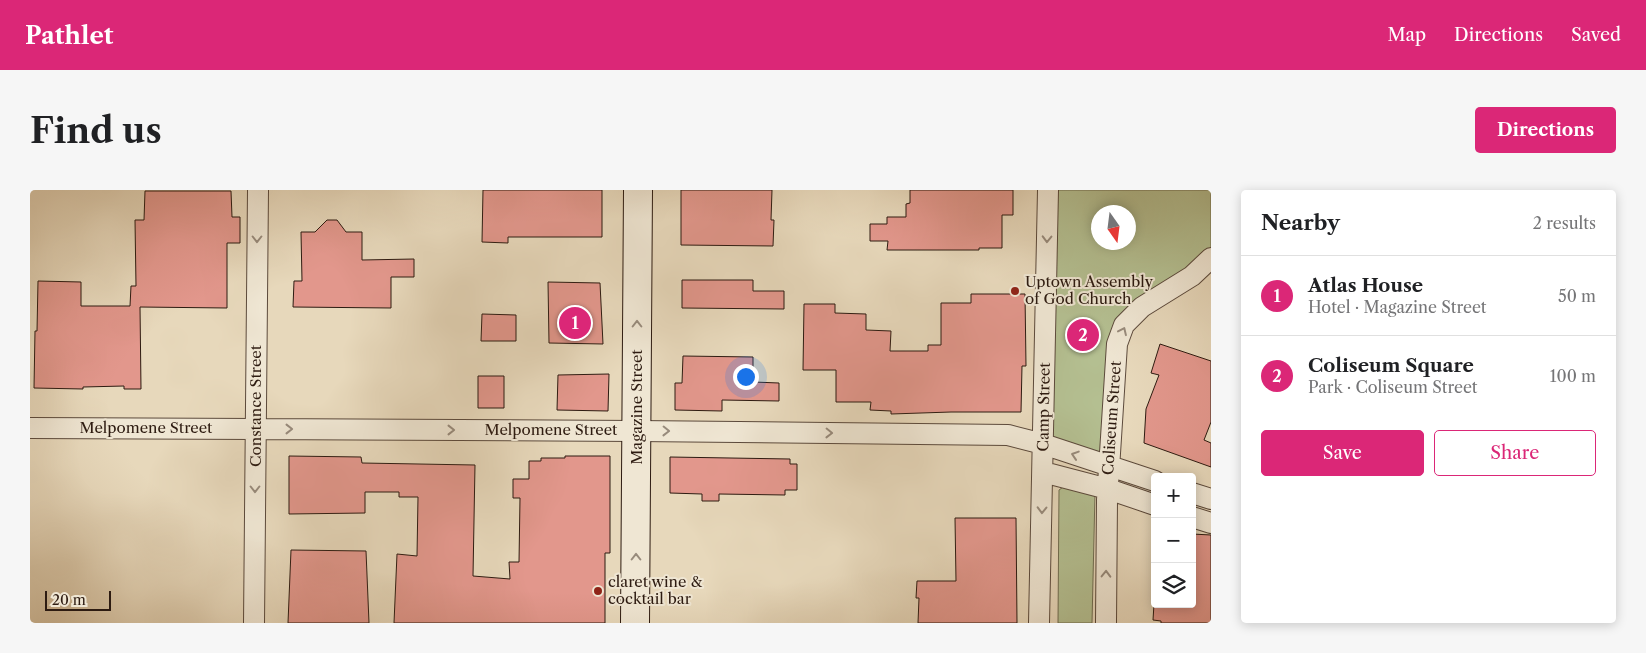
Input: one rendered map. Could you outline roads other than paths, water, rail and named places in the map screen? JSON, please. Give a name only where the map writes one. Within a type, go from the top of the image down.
[{"type":"street","name":"Constance Street","points":[[254,623],[258,190]]},
{"type":"street","name":"Magazine Street","points":[[635,623],[638,190]]},
{"type":"street","name":"Camp Street","points":[[1039,623],[1048,190]]},
{"type":"street","name":"Coliseum Street","points":[[1106,623],[1108,489],[1117,344],[1124,325],[1142,307],[1192,276],[1211,258]]},
{"type":"street","name":"Melpomene Street","points":[[30,428],[637,431],[1008,436],[1043,444],[1151,480]]},
{"type":"street","points":[[1043,472],[1108,489],[1151,504]]},
{"type":"street","points":[[1196,494],[1211,499]]},
{"type":"street","points":[[1195,518],[1211,523]]},
{"type":"place","name":"Uptown Assembly of God Church","points":[[1015,291]]},
{"type":"place","name":"Atlas House","points":[[575,323]]},
{"type":"place","name":"Coliseum Square","points":[[1083,335]]},
{"type":"place","name":"claret wine & cocktail bar","points":[[598,591]]}]
